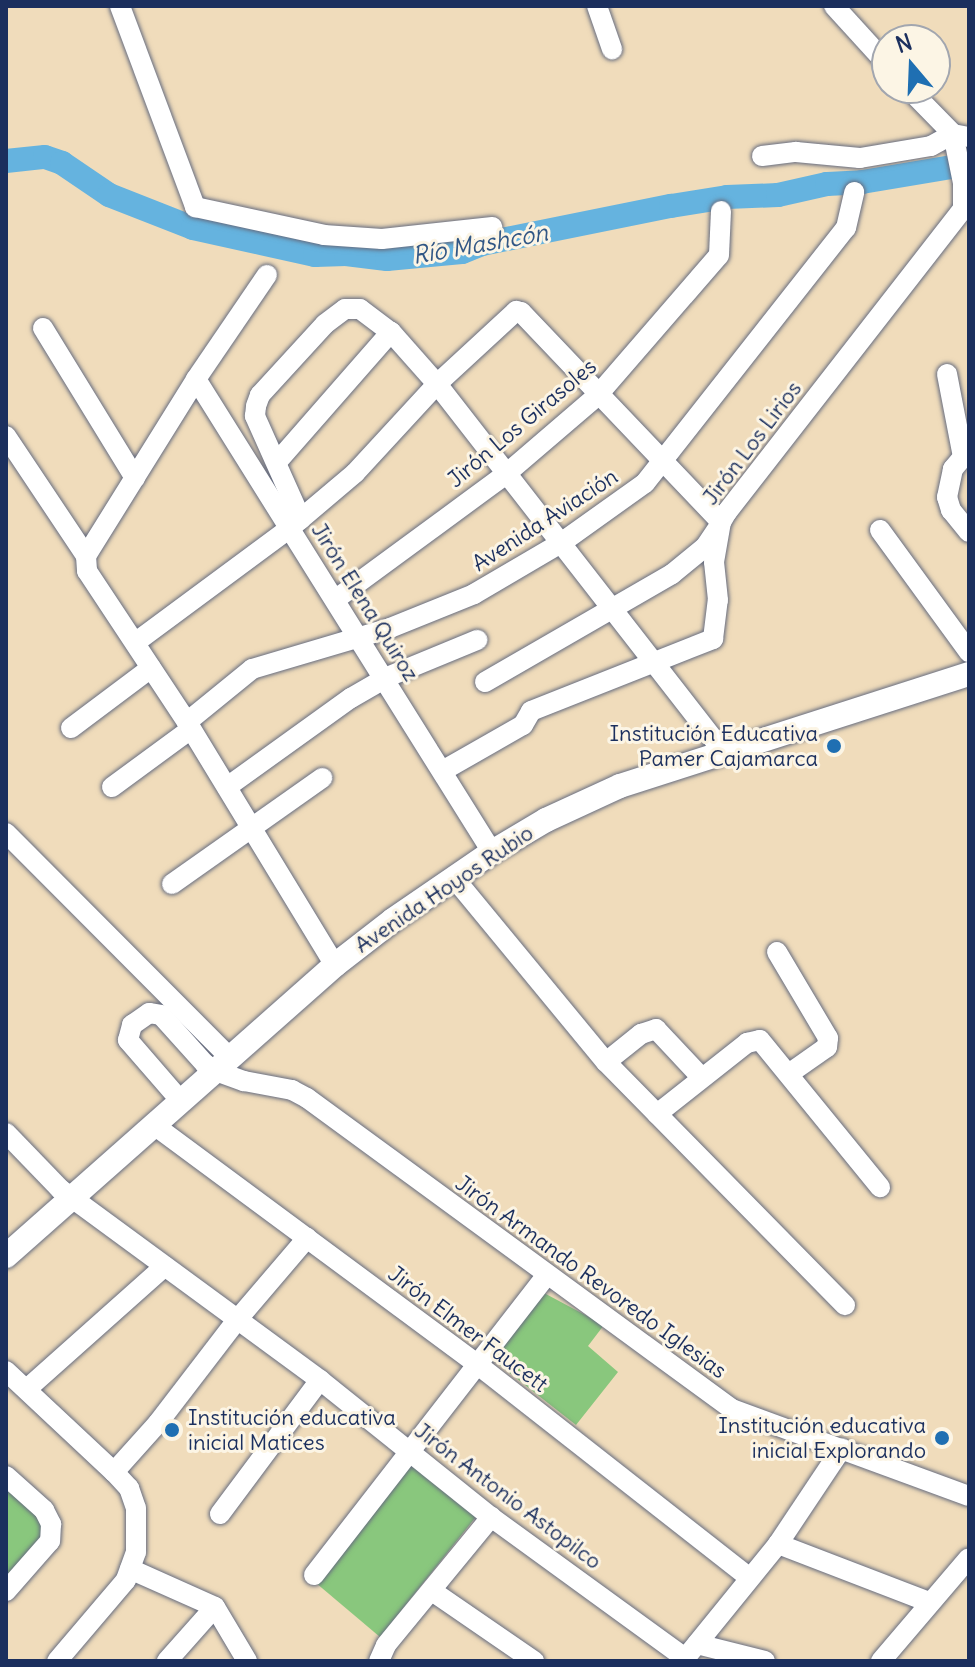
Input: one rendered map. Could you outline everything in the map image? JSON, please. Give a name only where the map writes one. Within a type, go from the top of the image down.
[{"type":"main road","name":"Avenida Hoyos Rubio","points":[[6,1256],[66,1192],[173,1092],[214,1062],[397,902],[582,789],[886,693],[969,659]]},
{"type":"main road","name":"Avenida Hoyos Rubio","points":[[886,693],[969,674]]},
{"type":"main road","name":"Avenida Hoyos Rubio","points":[[332,960],[455,879],[490,846]]},
{"type":"main road","name":"Avenida Hoyos Rubio","points":[[6,1235],[154,1125],[214,1062]]},
{"type":"street","points":[[120,6],[195,207],[324,235],[382,239],[492,227]]},
{"type":"street","points":[[597,6],[612,49]]},
{"type":"street","points":[[834,6],[871,46]]},
{"type":"street","points":[[924,104],[960,140]]},
{"type":"street","points":[[762,156],[796,152],[860,158],[960,140]]},
{"type":"street","name":"Jirón Los Lirios","points":[[444,770],[523,725],[531,711],[709,642],[715,636],[718,600],[714,562],[721,522],[961,214],[963,183],[960,140]]},
{"type":"street","name":"Avenida Aviación","points":[[112,787],[189,725],[245,672],[360,636],[474,594],[561,543],[619,504],[665,462],[846,228],[854,192]]},
{"type":"street","name":"Jirón Los Girasoles","points":[[336,599],[506,474],[597,396],[719,255],[721,211]]},
{"type":"street","points":[[86,556],[196,379],[267,275]]},
{"type":"street","points":[[296,524],[277,462],[255,416],[260,395],[325,324],[345,309],[360,309],[391,332],[437,384],[719,746]]},
{"type":"street","points":[[136,642],[296,524],[355,473],[437,384],[516,311],[521,312],[597,396],[721,522],[705,547],[692,560],[613,611],[485,682]]},
{"type":"street","points":[[43,328],[135,478]]},
{"type":"street","points":[[277,462],[391,332]]},
{"type":"street","points":[[947,374],[963,457],[953,469],[947,497],[951,510],[969,532]]},
{"type":"street","name":"Jirón Elena Quiroz","points":[[196,379],[296,524],[336,599],[490,846]]},
{"type":"street","points":[[6,436],[86,556],[87,571],[189,725],[332,960]]},
{"type":"street","points":[[880,530],[969,652]]},
{"type":"street","points":[[227,787],[340,706],[385,678],[477,640]]},
{"type":"street","points":[[71,728],[151,668]]},
{"type":"street","points":[[172,884],[322,778]]},
{"type":"street","points":[[6,833],[214,1062]]},
{"type":"street","points":[[455,879],[606,1062],[845,1305]]},
{"type":"street","points":[[777,952],[828,1038],[827,1047],[790,1073]]},
{"type":"street","points":[[173,1092],[128,1040],[129,1030],[144,1015],[161,1015],[214,1062]]},
{"type":"street","points":[[606,1062],[641,1034],[656,1029],[701,1077]]},
{"type":"street","points":[[657,1114],[701,1077],[753,1040],[765,1043],[880,1187]]},
{"type":"street","name":"Jirón Armando Revoredo Iglesias","points":[[214,1062],[244,1081],[292,1090],[307,1098],[546,1276],[732,1409],[969,1496]]},
{"type":"street","name":"Jirón Elmer Faucett","points":[[154,1125],[477,1364],[749,1577]]},
{"type":"street","name":"Jirón Antonio Astopilco","points":[[6,1133],[66,1192],[320,1380],[491,1517],[689,1654]]},
{"type":"street","points":[[114,1472],[158,1423],[237,1320],[307,1238]]},
{"type":"street","points":[[28,1388],[165,1266]]},
{"type":"street","points":[[314,1575],[546,1276]]},
{"type":"street","points":[[7,1375],[28,1388],[114,1472],[129,1488],[136,1508],[136,1552],[126,1580],[57,1661]]},
{"type":"street","points":[[220,1514],[320,1380]]},
{"type":"street","points":[[689,1654],[778,1544],[842,1448]]},
{"type":"street","points":[[6,1476],[44,1510],[51,1524],[50,1541],[6,1591]]},
{"type":"street","points":[[379,1661],[386,1645],[491,1517]]},
{"type":"street","points":[[778,1544],[929,1602]]},
{"type":"street","points":[[881,1661],[969,1558]]},
{"type":"street","points":[[130,1569],[215,1607],[247,1661]]},
{"type":"street","points":[[432,1591],[531,1660]]},
{"type":"street","points":[[167,1661],[215,1607]]},
{"type":"street","points":[[689,1654],[765,1661]]},
{"type":"green space","points":[[544,1293],[604,1325],[588,1346],[618,1372],[576,1425],[493,1360]]},
{"type":"green space","points":[[411,1460],[479,1513],[380,1637],[316,1583]]},
{"type":"green space","points":[[6,1485],[40,1517],[42,1537],[6,1578]]},
{"type":"waterway","name":"Río Mashcón","points":[[6,161],[45,157],[62,163],[109,195],[193,228],[315,255],[346,254],[387,259],[462,252],[482,244],[671,206],[727,197],[778,195],[827,184],[862,182],[969,164]]},
{"type":"place","name":"Institución Educativa Pamer Cajamarca","points":[[834,746]]},
{"type":"place","name":"Institución educativa inicial Matices","points":[[172,1430]]},
{"type":"place","name":"Institución educativa inicial Explorando","points":[[942,1438]]}]
